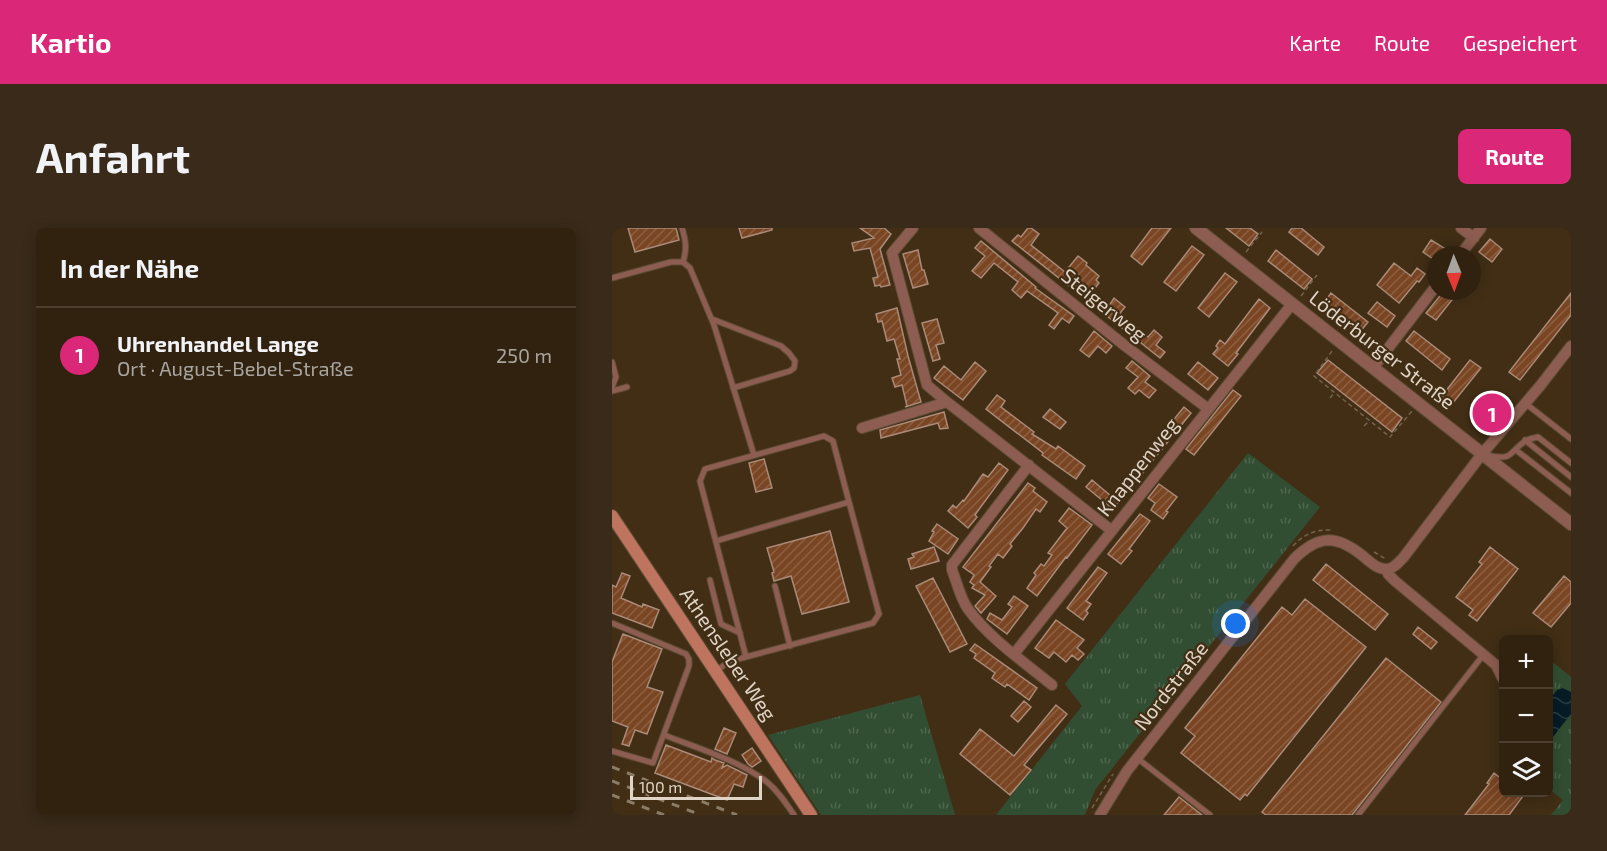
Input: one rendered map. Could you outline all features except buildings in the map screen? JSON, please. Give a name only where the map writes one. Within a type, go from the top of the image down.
[{"type":"main road","name":"Athensleber Weg","points":[[612,516],[811,815]]},
{"type":"street","points":[[913,228],[892,253],[927,385],[1111,530]]},
{"type":"street","name":"Steigerweg","points":[[980,228],[1124,345],[1208,408]]},
{"type":"street","name":"Löderburger Straße","points":[[1196,228],[1570,521]]},
{"type":"street","points":[[1461,228],[1474,238]]},
{"type":"street","points":[[1467,246],[1481,228]]},
{"type":"street","points":[[1373,368],[1427,298]]},
{"type":"street","name":"Knappenweg","points":[[1014,654],[1292,304]]},
{"type":"street","points":[[1387,569],[1394,567],[1403,558],[1482,454],[1571,346]]},
{"type":"street","points":[[862,428],[947,402]]},
{"type":"street","points":[[1029,465],[952,565],[952,570],[967,607],[990,633],[1052,685]]},
{"type":"street","name":"Nordstraße","points":[[1100,815],[1126,771],[1294,559],[1318,541],[1337,542],[1357,551],[1374,565],[1387,569],[1388,574],[1395,581],[1484,654],[1499,671]]},
{"type":"lane","points":[[682,228],[686,251],[683,262]]},
{"type":"lane","points":[[612,278],[671,262],[683,262],[690,268],[711,318],[754,455]]},
{"type":"lane","points":[[711,318],[781,346],[795,361],[794,368],[790,371],[733,388]]},
{"type":"lane","points":[[612,362],[616,377],[612,389],[627,387]]},
{"type":"lane","points":[[1525,403],[1571,439]]},
{"type":"lane","points":[[716,671],[727,663],[746,657],[873,623],[879,614],[833,441],[824,436],[705,469],[700,481],[746,657]]},
{"type":"lane","points":[[1482,454],[1502,458],[1510,456],[1525,440],[1538,437],[1571,463]]},
{"type":"lane","points":[[1525,440],[1571,477]]},
{"type":"lane","points":[[1516,450],[1571,493]]},
{"type":"lane","points":[[716,541],[849,502]]},
{"type":"lane","points":[[710,580],[721,624],[740,633]]},
{"type":"lane","points":[[775,586],[790,645]]},
{"type":"lane","points":[[612,623],[686,654],[689,659],[687,675],[653,763],[612,751]]},
{"type":"lane","points":[[1358,815],[1484,654]]},
{"type":"lane","points":[[664,735],[743,767],[768,783],[794,815]]},
{"type":"lane","points":[[1137,758],[1210,815]]},
{"type":"path","points":[[1239,262],[1262,232]]},
{"type":"path","points":[[1292,304],[1317,275]]},
{"type":"path","points":[[1339,341],[1314,376],[1390,437],[1418,403]]},
{"type":"path","points":[[1330,398],[1335,393]]},
{"type":"path","points":[[1364,426],[1369,420]]},
{"type":"green space","points":[[1248,453],[1320,507],[1095,790],[1085,815],[996,815],[1082,706],[1065,684]]},
{"type":"green space","points":[[1553,664],[1571,677],[1571,815],[1551,815],[1563,800],[1553,792]]},
{"type":"green space","points":[[920,695],[955,815],[821,815],[768,735]]},
{"type":"water","points":[[1563,688],[1571,692],[1571,714],[1553,737],[1553,695],[1557,690]]},
{"type":"railway","points":[[612,767],[737,815]]},
{"type":"railway","points":[[612,781],[701,815]]},
{"type":"railway","points":[[612,795],[664,815]]},
{"type":"place","name":"Uhrenhandel Lange","points":[[1492,413]]}]
